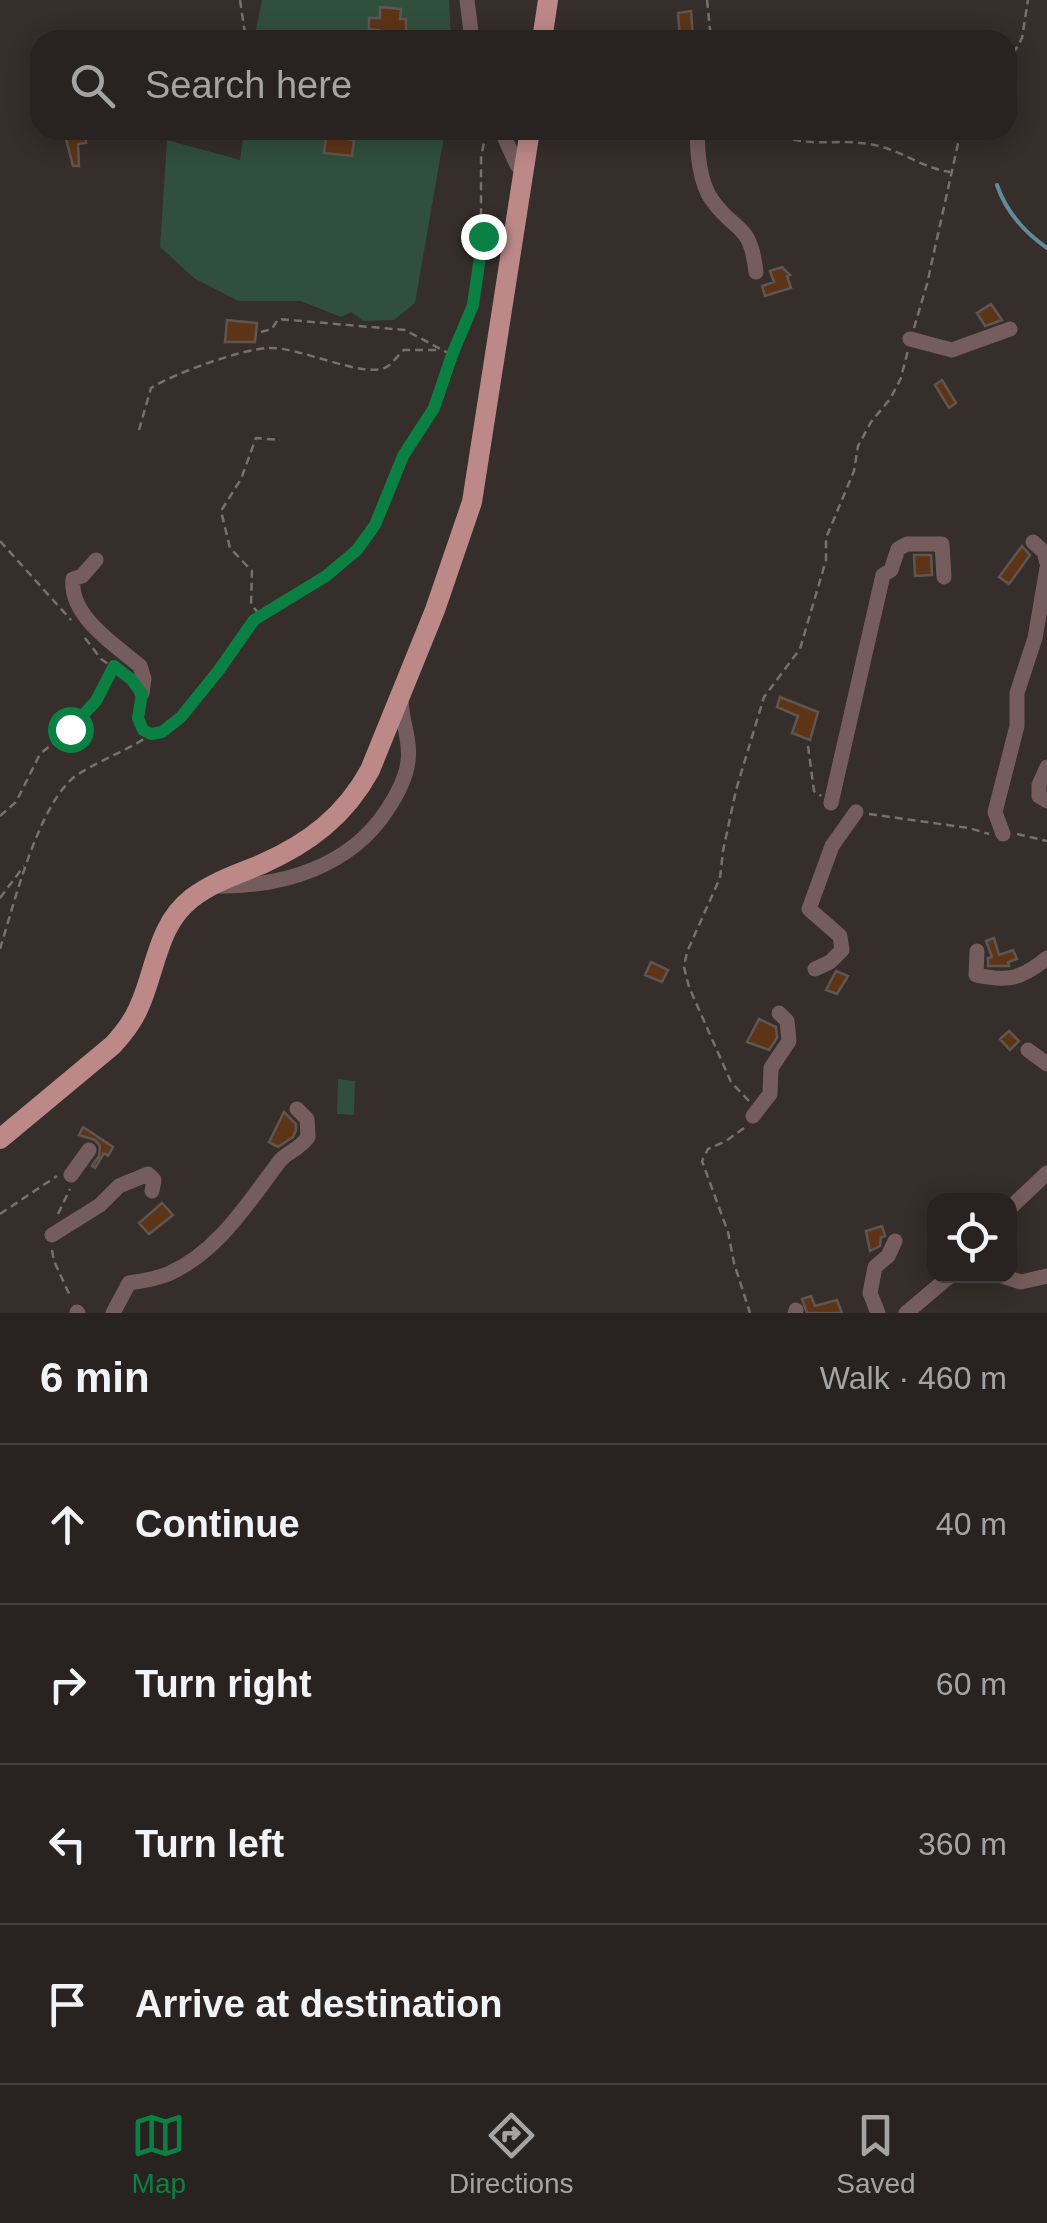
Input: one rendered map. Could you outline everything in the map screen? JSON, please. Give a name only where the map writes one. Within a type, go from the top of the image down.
[{"type":"main road","points":[[544,30],[548,0]]},
{"type":"main road","points":[[0,1139],[113,1045],[128,1028],[146,990],[166,930],[192,898],[320,833],[359,791],[388,732],[472,502],[528,140]]},
{"type":"street","points":[[467,0],[471,30]]},
{"type":"street","points":[[505,140],[517,165],[524,168]]},
{"type":"street","points":[[697,140],[709,198],[746,232],[754,250],[756,272]]},
{"type":"street","points":[[910,339],[952,350],[1010,329]]},
{"type":"street","points":[[1003,834],[996,812],[1017,726],[1017,693],[1034,638],[1047,566],[1044,552],[1033,542]]},
{"type":"street","points":[[831,803],[883,574],[891,570],[898,549],[907,544],[942,544],[944,577]]},
{"type":"street","points":[[96,560],[82,576],[73,578],[79,608],[140,666],[144,679],[142,693]]},
{"type":"street","points":[[213,886],[233,886],[320,868],[353,850],[378,825],[398,793],[408,756],[402,696]]},
{"type":"street","points":[[388,732],[397,733],[408,756]]},
{"type":"street","points":[[1047,767],[1039,796],[1047,801]]},
{"type":"street","points":[[816,968],[830,962],[842,950],[840,936],[808,908],[832,846],[856,812]]},
{"type":"street","points":[[283,854],[278,863],[280,870],[290,876]]},
{"type":"street","points":[[977,951],[976,975],[1004,981],[1029,972],[1047,958]]},
{"type":"street","points":[[754,1112],[770,1094],[771,1068],[790,1041],[788,1022],[778,1013]]},
{"type":"street","points":[[1028,1050],[1047,1064]]},
{"type":"street","points":[[114,1313],[129,1284],[167,1275],[209,1248],[246,1210],[282,1157],[298,1150],[308,1138],[307,1119],[297,1109]]},
{"type":"street","points":[[71,1175],[89,1150]]},
{"type":"street","points":[[1017,1201],[1047,1173]]},
{"type":"street","points":[[52,1234],[100,1205],[119,1186],[148,1174],[154,1180],[152,1190]]},
{"type":"street","points":[[878,1313],[870,1294],[875,1267],[888,1256],[895,1241]]},
{"type":"street","points":[[1017,1281],[1047,1276]]},
{"type":"street","points":[[906,1313],[942,1283]]},
{"type":"path","points":[[240,0],[244,30]]},
{"type":"path","points":[[707,0],[710,30]]},
{"type":"path","points":[[1017,47],[1028,0]]},
{"type":"path","points":[[0,949],[28,861],[62,788],[151,734],[162,732],[181,717],[260,616],[300,594],[357,550],[375,525],[403,456],[434,408],[473,305],[481,268],[485,140]]},
{"type":"path","points":[[787,140],[867,143],[900,152],[930,170],[952,172]]},
{"type":"path","points":[[750,1313],[728,1232],[702,1161],[708,1149],[726,1141],[753,1120],[754,1112],[731,1082],[688,987],[684,968],[720,878],[736,790],[764,697],[800,649],[826,560],[826,538],[854,471],[858,446],[900,378],[927,284],[959,140]]},
{"type":"path","points":[[261,332],[272,329],[278,319],[405,330],[452,355]]},
{"type":"path","points":[[139,430],[151,388],[166,378],[266,348],[298,351],[362,372],[387,367],[404,350],[441,350]]},
{"type":"path","points":[[260,616],[251,604],[252,571],[230,548],[221,510],[241,479],[256,438],[280,440]]},
{"type":"path","points":[[0,541],[76,626]]},
{"type":"path","points":[[84,637],[101,659],[132,680],[142,693],[138,718],[143,730],[151,734]]},
{"type":"path","points":[[0,816],[16,802],[40,754],[96,701],[114,666]]},
{"type":"path","points":[[808,746],[814,791],[831,803]]},
{"type":"path","points":[[856,812],[1021,834],[1047,841]]},
{"type":"path","points":[[0,898],[28,861]]},
{"type":"green space","points":[[262,0],[449,0],[450,30],[256,30]]},
{"type":"green space","points":[[167,140],[240,160],[243,140],[443,140],[415,303],[394,320],[363,321],[351,312],[341,317],[301,301],[238,301],[194,278],[160,247]]},
{"type":"green space","points":[[338,1079],[355,1081],[354,1115],[337,1114]]},
{"type":"building","points":[[380,7],[401,9],[400,19],[406,19],[406,30],[369,29],[369,18],[380,18]]},
{"type":"building","points":[[691,11],[692,30],[679,30],[678,13]]},
{"type":"building","points":[[66,140],[86,140],[78,144],[79,166],[73,166]]},
{"type":"building","points":[[326,140],[354,140],[352,156],[324,153]]},
{"type":"building","points":[[782,267],[790,275],[787,276],[791,288],[765,296],[762,286],[774,282],[770,271]]},
{"type":"building","points":[[991,304],[1002,320],[985,326],[977,313]]},
{"type":"building","points":[[227,320],[257,323],[255,342],[225,342]]},
{"type":"building","points":[[942,380],[956,403],[949,408],[935,385]]},
{"type":"building","points":[[1022,546],[1030,555],[1009,584],[999,577]]},
{"type":"building","points":[[914,555],[931,555],[932,575],[915,576]]},
{"type":"building","points":[[780,697],[818,712],[810,740],[792,733],[798,716],[777,707]]},
{"type":"building","points":[[994,938],[999,955],[1013,950],[1017,959],[1008,962],[1009,966],[988,966],[988,958],[992,957],[986,941]]},
{"type":"building","points":[[651,962],[668,970],[662,982],[645,975]]},
{"type":"building","points":[[836,971],[848,976],[837,994],[826,990]]},
{"type":"building","points":[[759,1019],[776,1027],[777,1038],[769,1050],[747,1042]]},
{"type":"building","points":[[1009,1031],[1019,1041],[1010,1050],[1000,1039]]},
{"type":"building","points":[[284,1112],[296,1124],[296,1130],[293,1137],[278,1147],[269,1142]]},
{"type":"building","points":[[83,1127],[113,1147],[95,1168],[92,1166],[100,1146],[79,1135]]},
{"type":"building","points":[[162,1203],[173,1215],[149,1234],[139,1223]]},
{"type":"building","points":[[882,1226],[885,1236],[881,1237],[880,1246],[870,1251],[866,1231]]},
{"type":"building","points":[[811,1296],[815,1306],[837,1300],[842,1313],[807,1313],[802,1299]]},
{"type":"waterway","points":[[997,185],[1016,220],[1047,248]]},
{"type":"route","points":[[70,729],[96,701],[114,666],[142,694],[138,718],[143,730],[151,734],[162,732],[181,717],[254,620],[300,594],[357,550],[375,525],[403,456],[434,408],[473,305],[483,236]]}]
